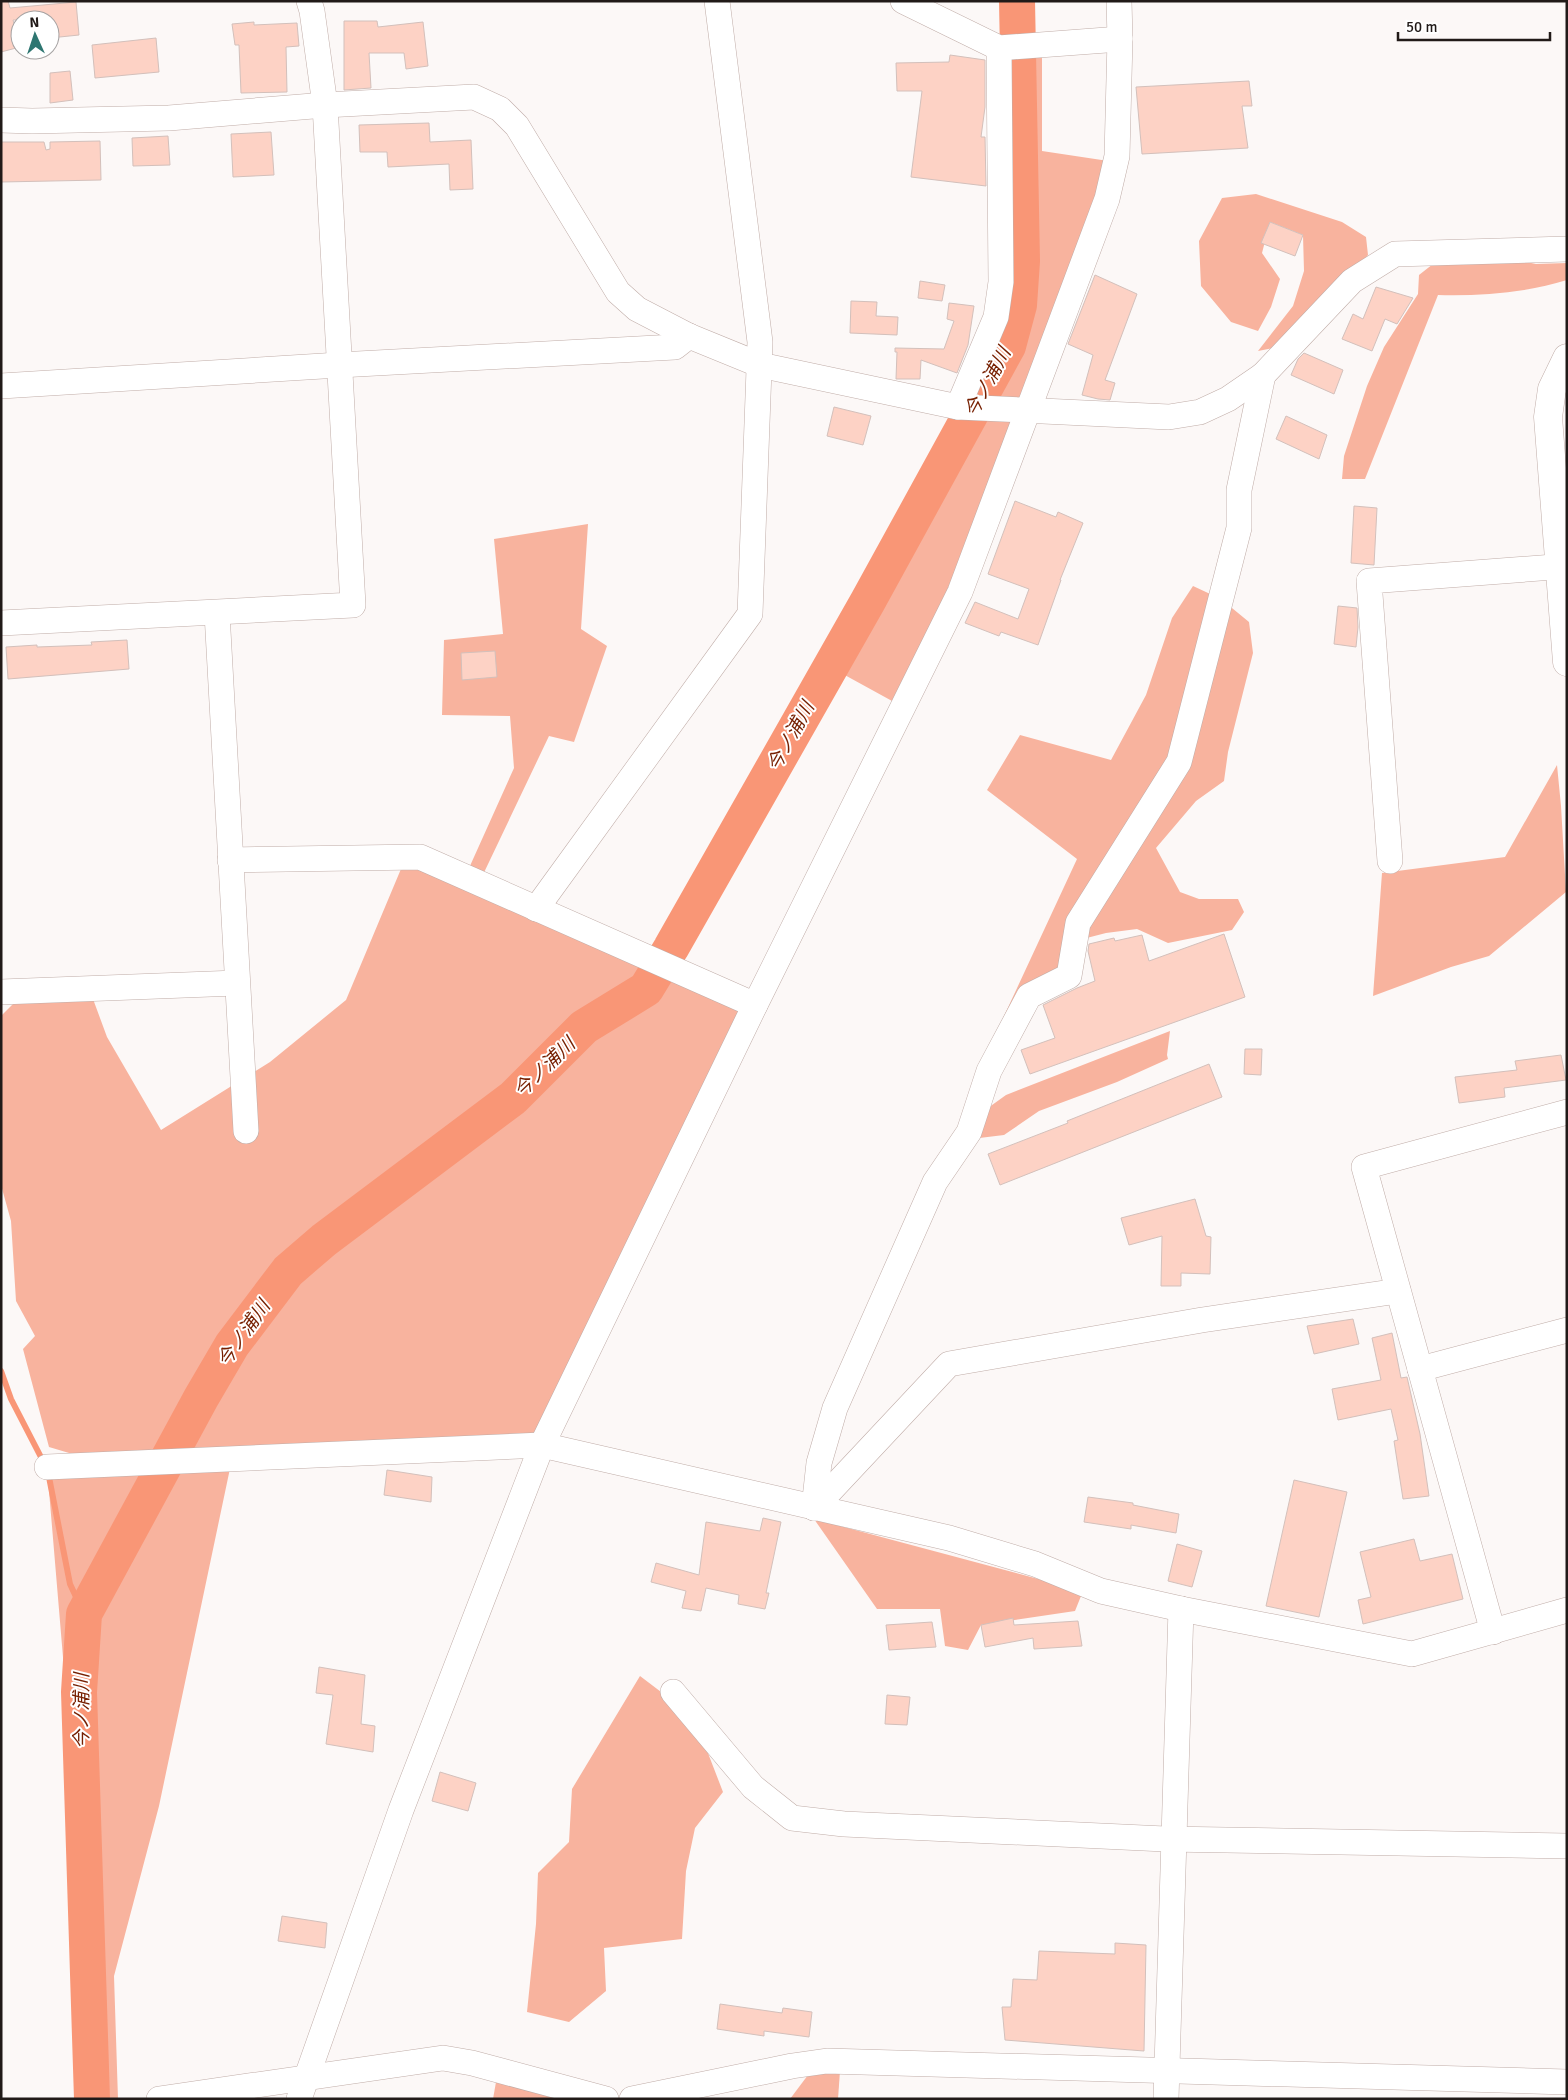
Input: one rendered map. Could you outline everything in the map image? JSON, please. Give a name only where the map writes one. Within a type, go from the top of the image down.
[{"type":"street","points":[[1,623],[353,606],[325,105],[309,1]]},
{"type":"street","points":[[536,909],[750,614],[760,342],[717,1]]},
{"type":"street","points":[[903,1],[999,48],[1120,40]]},
{"type":"street","points":[[303,2088],[401,1810],[542,1445],[755,1005],[960,592],[1107,199],[1116,156],[1120,40],[1119,1]]},
{"type":"street","points":[[958,407],[996,317],[1001,282],[999,48]]},
{"type":"street","points":[[1,120],[169,118],[325,105],[474,98],[500,109],[517,126],[618,292],[637,309],[689,336],[760,365],[958,407],[1169,417],[1200,412],[1228,399],[1263,375],[1352,281],[1394,254],[1567,249]]},
{"type":"street","points":[[1,386],[675,347],[689,336]]},
{"type":"street","points":[[1567,358],[1552,389],[1548,417],[1563,566],[1567,662]]},
{"type":"street","points":[[814,1508],[819,1463],[836,1408],[935,1182],[969,1132],[989,1071],[1029,996],[1069,976],[1078,923],[1179,762],[1239,528],[1239,490],[1263,375]]},
{"type":"street","points":[[1390,861],[1369,581],[1563,566]]},
{"type":"street","points":[[217,613],[246,1131]]},
{"type":"street","points":[[230,860],[420,857],[755,1005]]},
{"type":"street","points":[[1,992],[238,983]]},
{"type":"street","points":[[1493,1632],[1364,1167],[1567,1112]]},
{"type":"street","points":[[814,1508],[949,1364],[1202,1320],[1398,1291]]},
{"type":"street","points":[[1420,1369],[1567,1330]]},
{"type":"street","points":[[47,1467],[542,1445],[949,1538],[1035,1564],[1101,1591],[1181,1609],[1412,1654],[1567,1610]]},
{"type":"street","points":[[1166,2099],[1181,1609]]},
{"type":"street","points":[[673,1692],[753,1787],[792,1818],[844,1824],[1174,1839],[1567,1846]]},
{"type":"street","points":[[159,2099],[303,2088],[443,2058],[472,2062],[606,2099]]},
{"type":"street","points":[[632,2099],[792,2066],[827,2061],[1567,2082]]},
{"type":"shaded area","points":[[999,48],[1042,51],[1042,151],[1115,162],[903,707],[821,662],[892,536],[937,444],[996,315]]},
{"type":"shaded area","points":[[1256,194],[1342,222],[1366,237],[1368,255],[1331,302],[1279,347],[1258,351],[1293,306],[1304,271],[1303,235],[1270,222],[1262,253],[1280,279],[1271,307],[1258,331],[1231,322],[1201,286],[1199,241],[1222,198]]},
{"type":"shaded area","points":[[1480,252],[1536,264],[1567,263],[1567,280],[1503,293],[1438,295],[1365,479],[1342,479],[1344,456],[1367,386],[1384,347],[1418,294],[1419,275],[1447,253]]},
{"type":"shaded area","points":[[588,524],[581,629],[607,646],[574,742],[549,736],[479,883],[465,877],[514,768],[510,716],[442,715],[444,640],[503,634],[494,539]]},
{"type":"shaded area","points":[[1193,586],[1221,599],[1249,622],[1253,653],[1228,752],[1224,781],[1196,801],[1156,848],[1180,892],[1199,899],[1238,899],[1244,912],[1232,930],[1168,943],[1137,929],[1106,933],[1075,941],[1057,973],[984,1059],[1077,859],[987,790],[1020,735],[1111,760],[1146,695],[1172,618]]},
{"type":"shaded area","points":[[1557,765],[1566,892],[1489,956],[1451,967],[1373,996],[1382,873],[1505,857]]},
{"type":"shaded area","points":[[406,857],[755,1005],[542,1445],[232,1459],[159,1806],[114,1976],[118,2099],[90,2099],[72,1856],[65,1681],[47,1467],[106,1464],[49,1447],[23,1349],[35,1336],[16,1301],[11,1221],[1,1185],[1,1016],[26,991],[93,999],[107,1037],[161,1130],[270,1062],[346,1000]]},
{"type":"shaded area","points":[[1170,1031],[1168,1059],[1117,1082],[1039,1111],[1004,1135],[963,1140],[974,1118],[1006,1095]]},
{"type":"shaded area","points":[[814,1519],[1083,1591],[1075,1611],[981,1625],[968,1650],[945,1646],[940,1609],[877,1609]]},
{"type":"shaded area","points":[[640,1676],[694,1717],[723,1792],[695,1828],[686,1871],[682,1939],[604,1948],[606,1991],[569,2022],[527,2012],[536,1924],[538,1873],[569,1842],[572,1789]]},
{"type":"shaded area","points":[[840,2071],[838,2099],[790,2099],[808,2075]]},
{"type":"shaded area","points":[[496,2082],[561,2099],[493,2099]]},
{"type":"building","points":[[1,1],[8,1],[10,8],[76,2],[79,35],[60,37],[60,10],[10,10],[10,50],[1,52]]},
{"type":"building","points":[[344,21],[377,21],[378,27],[423,22],[428,66],[406,69],[404,53],[369,53],[371,88],[344,90]]},
{"type":"building","points":[[254,22],[254,25],[297,23],[299,46],[286,47],[287,92],[241,93],[239,45],[235,45],[232,24]]},
{"type":"building","points":[[156,38],[159,72],[95,78],[92,45]]},
{"type":"building","points":[[950,55],[985,60],[985,107],[981,137],[985,137],[986,186],[911,177],[922,91],[897,91],[896,63],[949,62]]},
{"type":"building","points":[[70,71],[73,100],[50,103],[50,73]]},
{"type":"building","points":[[1249,81],[1252,106],[1242,106],[1248,148],[1142,154],[1136,87]]},
{"type":"building","points":[[429,123],[430,142],[471,140],[473,189],[450,190],[449,164],[388,167],[387,152],[360,152],[359,125]]},
{"type":"building","points":[[271,132],[274,175],[233,177],[231,134]]},
{"type":"building","points":[[168,136],[170,165],[133,166],[132,138]]},
{"type":"building","points":[[100,141],[101,180],[1,182],[1,142],[44,142],[46,150],[50,149],[50,142]]},
{"type":"building","points":[[1270,222],[1303,235],[1295,256],[1261,243]]},
{"type":"building","points":[[1095,275],[1137,294],[1105,380],[1115,383],[1110,400],[1082,395],[1093,355],[1068,344]]},
{"type":"building","points":[[920,281],[945,285],[942,301],[918,298]]},
{"type":"building","points":[[1376,287],[1413,298],[1397,324],[1385,319],[1372,351],[1342,339],[1353,314],[1363,319]]},
{"type":"building","points":[[851,301],[877,302],[876,316],[898,317],[897,335],[850,333]]},
{"type":"building","points":[[949,303],[974,306],[968,345],[957,373],[921,360],[920,379],[896,379],[897,352],[895,352],[895,348],[944,349],[954,321],[947,319]]},
{"type":"building","points":[[1304,353],[1343,370],[1334,394],[1291,375],[1298,359]]},
{"type":"building","points":[[834,407],[871,416],[863,445],[827,436]]},
{"type":"building","points":[[1286,416],[1327,435],[1319,459],[1276,439]]},
{"type":"building","points":[[1015,501],[1056,517],[1058,512],[1083,523],[1060,580],[1038,645],[1001,632],[999,636],[965,623],[975,602],[1018,619],[1029,589],[988,574]]},
{"type":"building","points":[[1354,506],[1377,508],[1374,565],[1351,563]]},
{"type":"building","points":[[1338,606],[1357,608],[1356,647],[1334,644]]},
{"type":"building","points":[[127,640],[129,669],[8,679],[6,647],[92,645],[91,642]]},
{"type":"building","points":[[495,651],[497,677],[462,680],[461,653]]},
{"type":"building","points":[[1224,934],[1245,997],[1030,1074],[1021,1050],[1055,1038],[1043,1005],[1095,981],[1088,951],[1089,944],[1114,938],[1115,941],[1142,935],[1149,961]]},
{"type":"building","points":[[1245,1049],[1262,1049],[1261,1075],[1244,1074]]},
{"type":"building","points":[[1561,1055],[1566,1080],[1504,1088],[1505,1097],[1459,1103],[1455,1077],[1517,1070],[1515,1061]]},
{"type":"building","points":[[1209,1064],[1222,1097],[1000,1185],[988,1154]]},
{"type":"building","points":[[1195,1199],[1206,1236],[1211,1237],[1210,1274],[1181,1273],[1181,1286],[1161,1286],[1162,1236],[1129,1245],[1121,1218]]},
{"type":"building","points":[[1353,1319],[1359,1344],[1314,1354],[1307,1326]]},
{"type":"building","points":[[1392,1333],[1401,1378],[1407,1377],[1420,1434],[1429,1496],[1403,1499],[1394,1441],[1398,1440],[1391,1409],[1338,1420],[1332,1389],[1381,1380],[1372,1338]]},
{"type":"building","points":[[387,1470],[432,1477],[431,1502],[384,1495]]},
{"type":"building","points":[[1294,1480],[1347,1492],[1319,1617],[1266,1606]]},
{"type":"building","points":[[1088,1497],[1133,1503],[1133,1505],[1179,1514],[1176,1533],[1131,1525],[1131,1529],[1084,1522]]},
{"type":"building","points":[[763,1518],[781,1522],[766,1593],[769,1593],[765,1609],[738,1604],[739,1595],[706,1588],[701,1611],[682,1608],[686,1591],[651,1582],[656,1563],[699,1575],[706,1522],[760,1531]]},
{"type":"building","points":[[1414,1539],[1420,1561],[1452,1554],[1463,1599],[1363,1624],[1358,1600],[1371,1597],[1360,1552]]},
{"type":"building","points":[[1177,1544],[1202,1551],[1192,1587],[1168,1581]]},
{"type":"building","points":[[1013,1618],[1014,1625],[1078,1621],[1082,1646],[1034,1649],[1033,1638],[985,1647],[981,1625]]},
{"type":"building","points":[[932,1622],[936,1647],[889,1650],[886,1625]]},
{"type":"building","points":[[319,1667],[365,1675],[361,1724],[375,1726],[373,1752],[326,1744],[333,1695],[316,1693]]},
{"type":"building","points":[[887,1695],[910,1697],[907,1725],[885,1724]]},
{"type":"building","points":[[440,1772],[476,1783],[468,1811],[432,1801]]},
{"type":"building","points":[[282,1916],[327,1923],[325,1948],[278,1941]]},
{"type":"building","points":[[1115,1943],[1146,1945],[1144,2051],[1005,2040],[1002,2007],[1011,2007],[1013,1979],[1037,1980],[1039,1951],[1115,1954]]},
{"type":"building","points":[[720,2004],[782,2013],[783,2008],[812,2012],[809,2037],[764,2031],[764,2036],[717,2029]]},
{"type":"waterway","name":"今ノ浦川","points":[[92,2099],[79,1692],[84,1614],[201,1398],[232,1345],[288,1271],[324,1240],[513,1098],[584,1027],[646,989],[671,948],[868,601],[1008,346],[1019,305],[1022,261],[1017,1]]},
{"type":"waterway","points":[[1,1371],[11,1399],[44,1463]]},
{"type":"waterway","points":[[48,1472],[70,1584],[84,1614]]}]
